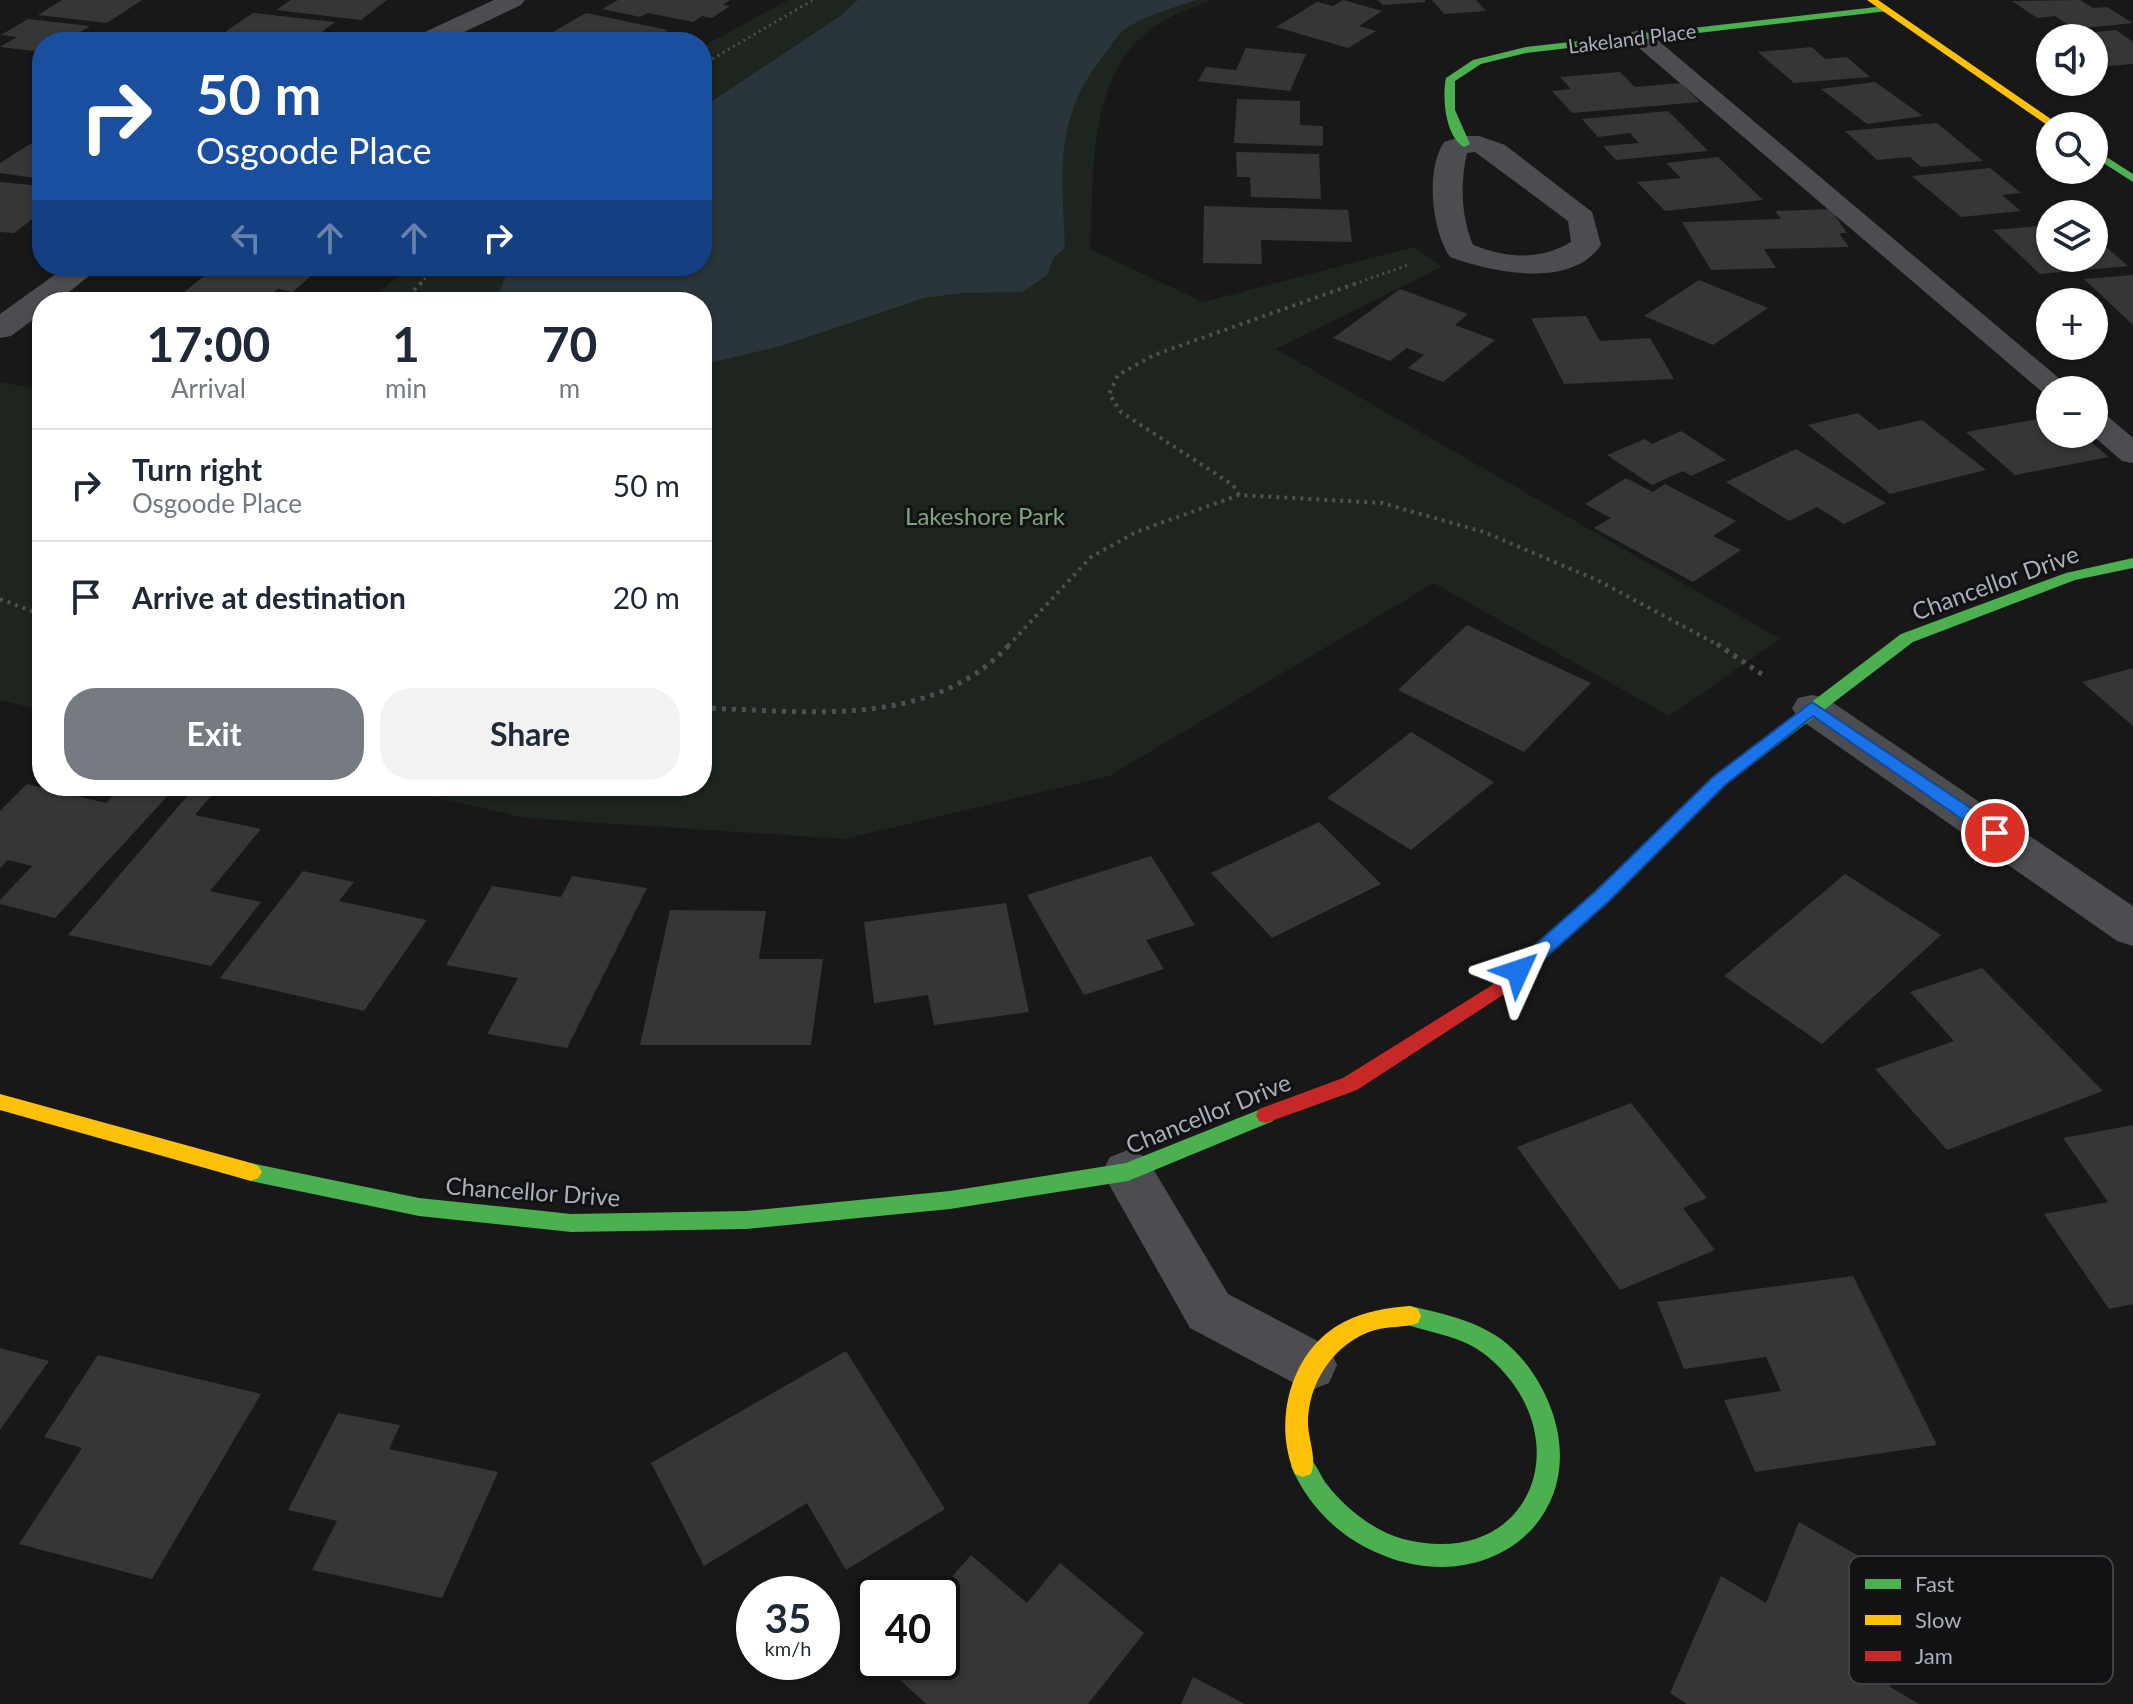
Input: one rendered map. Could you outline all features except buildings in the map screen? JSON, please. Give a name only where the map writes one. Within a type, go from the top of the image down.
[{"type":"street","points":[[444,32],[513,0]]},
{"type":"street","points":[[1879,5],[2036,112]]},
{"type":"street","name":"Lakeland Place","points":[[1464,144],[1450,110],[1450,80],[1477,62],[1526,50],[1879,5]]},
{"type":"street","points":[[1464,144],[1479,144],[1495,151],[1582,218],[1586,245],[1565,260],[1532,267],[1493,264],[1461,251],[1451,231],[1448,170],[1454,148],[1464,144]]},
{"type":"street","points":[[2108,162],[2133,179]]},
{"type":"street","points":[[51,292],[72,276]]},
{"type":"street","points":[[0,329],[32,306]]},
{"type":"street","name":"Chancellor Drive","points":[[0,1102],[270,1177],[419,1207],[571,1223],[746,1220],[950,1200],[1128,1172],[1221,1132],[1350,1084],[1497,990],[1602,896],[1719,781],[1907,638],[2071,576],[2133,563]]},
{"type":"street","points":[[1812,708],[2133,929]]},
{"type":"street","points":[[1128,1172],[1209,1311],[1309,1365]]},
{"type":"street","points":[[1410,1316],[1453,1325],[1486,1342],[1518,1372],[1538,1400],[1549,1441],[1547,1483],[1524,1523],[1490,1547],[1446,1558],[1422,1556],[1376,1543],[1330,1508],[1303,1469],[1294,1427],[1298,1388],[1309,1365],[1336,1338],[1371,1320],[1410,1316]]},
{"type":"lane","points":[[1640,37],[2041,376]]},
{"type":"lane","points":[[2108,433],[2133,454]]},
{"type":"path","points":[[712,59],[813,0]]},
{"type":"path","points":[[1239,495],[1233,485],[1121,412],[1109,394],[1118,375],[1154,355],[1228,327],[1411,264],[1461,251]]},
{"type":"path","points":[[412,292],[428,276]]},
{"type":"path","points":[[712,708],[841,712],[929,699],[967,683],[996,660],[1091,557],[1136,532],[1239,495],[1382,503],[1484,532],[1599,581],[1697,631],[1812,708]]},
{"type":"path","points":[[0,599],[32,611]]},
{"type":"green space","name":"Lakeshore Park","points":[[788,0],[1211,0],[1160,23],[1136,43],[1118,67],[1106,95],[1099,125],[1090,249],[1203,302],[1414,247],[1442,267],[1276,349],[1780,639],[1669,716],[1434,583],[1109,776],[844,839],[526,818],[429,796],[712,796],[712,292],[380,292],[398,276],[712,276],[712,42]]},
{"type":"green space","points":[[0,382],[32,388],[32,708],[0,700]]},
{"type":"shaded area","points":[[858,0],[1196,0],[1136,22],[1124,30],[1088,79],[1076,101],[1064,147],[1065,248],[1054,257],[1047,275],[1023,292],[962,293],[924,298],[781,346],[712,363],[712,292],[499,292],[506,276],[712,276],[712,101],[839,17]]},
{"type":"traffic: fast","points":[[1464,144],[1450,110],[1450,80],[1477,62],[1526,50],[1885,9]]},
{"type":"traffic: fast","points":[[2108,162],[2133,179]]},
{"type":"traffic: fast","points":[[1684,816],[1719,781],[1907,638],[2071,576],[2133,563]]},
{"type":"traffic: fast","points":[[251,1172],[419,1207],[571,1223],[746,1220],[950,1200],[1128,1172],[1266,1115]]},
{"type":"traffic: fast","points":[[1303,1466],[1317,1490],[1335,1510],[1379,1542],[1402,1551],[1452,1555],[1477,1550],[1500,1541],[1520,1526],[1536,1507],[1546,1483],[1550,1462],[1549,1440],[1544,1418],[1523,1378],[1509,1361],[1474,1335],[1410,1316]]},
{"type":"traffic: slow","points":[[1872,0],[2036,112]]},
{"type":"traffic: slow","points":[[1502,986],[1602,896],[1684,816]]},
{"type":"traffic: slow","points":[[0,1102],[251,1172]]},
{"type":"traffic: slow","points":[[1303,1466],[1296,1421],[1306,1378],[1317,1359],[1351,1329],[1373,1320],[1410,1316]]},
{"type":"traffic: jam","points":[[1266,1115],[1350,1084],[1502,986]]},
{"type":"route","points":[[1518,971],[1602,896],[1719,781],[1812,708],[1995,833]]}]
